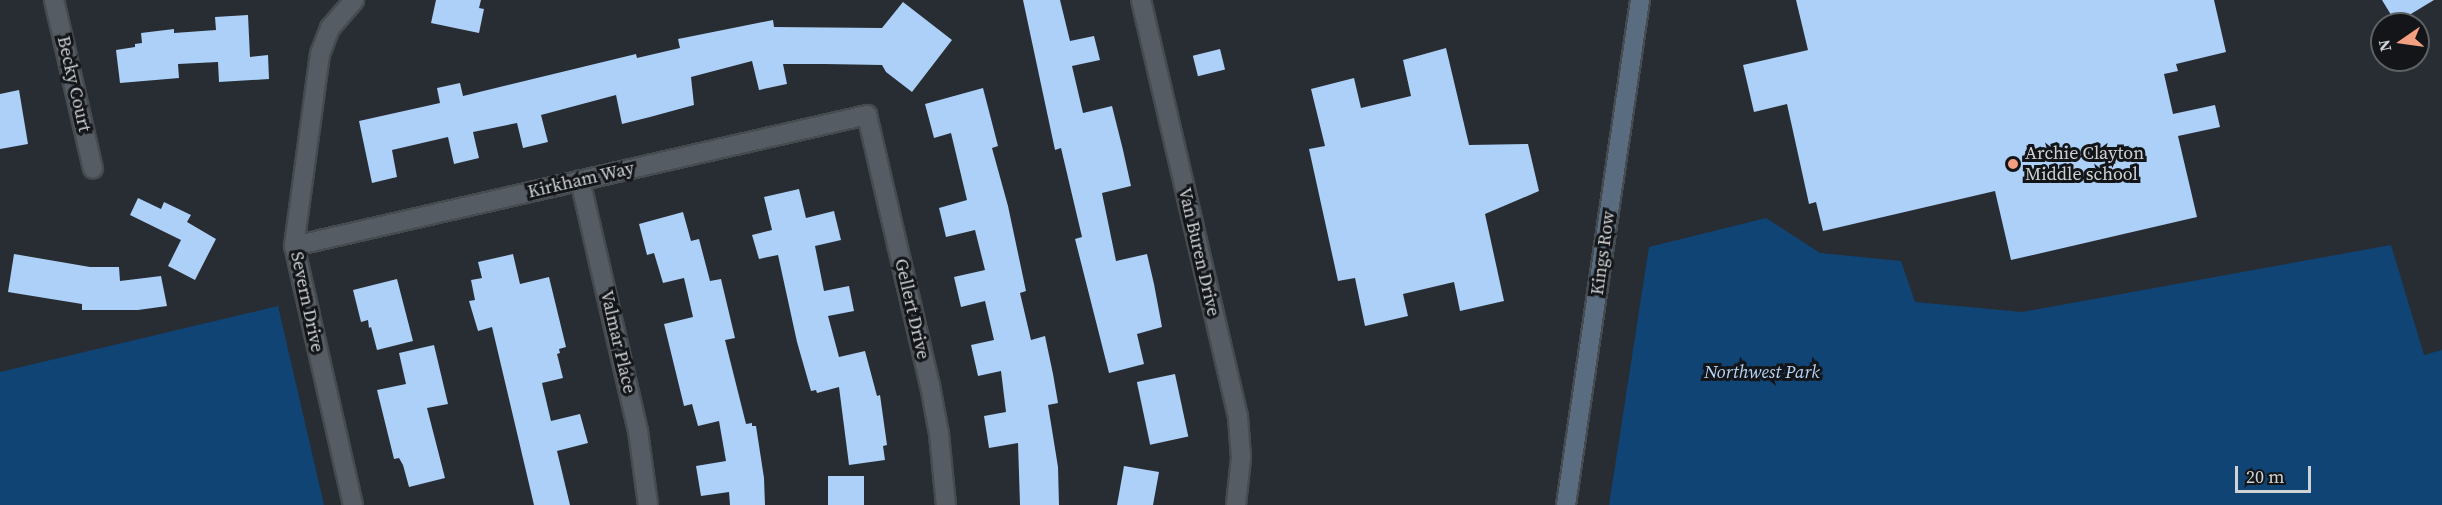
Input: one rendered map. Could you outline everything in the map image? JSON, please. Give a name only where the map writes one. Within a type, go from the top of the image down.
[{"type":"main road","name":"Kings Row","points":[[1566,505],[1640,0]]},
{"type":"street","name":"Becky Court","points":[[54,0],[93,169]]},
{"type":"street","name":"Severn Drive","points":[[353,505],[294,246],[320,54],[330,28],[354,0]]},
{"type":"street","name":"Van Buren Drive","points":[[1141,0],[1238,417],[1240,458],[1236,505]]},
{"type":"street","name":"Kirkham Way","points":[[294,246],[867,114]]},
{"type":"street","name":"Gellert Drive","points":[[867,114],[930,385],[939,434],[946,505]]},
{"type":"street","name":"Valmar Place","points":[[580,180],[638,431],[648,505]]},
{"type":"green space","name":"Northwest Park","points":[[1766,218],[1820,253],[1901,261],[1915,302],[2022,312],[2391,245],[2424,355],[2442,350],[2442,505],[1609,505],[1649,247]]},
{"type":"green space","points":[[278,306],[324,505],[0,505],[0,372]]},
{"type":"building","points":[[436,0],[481,0],[479,8],[484,9],[479,33],[431,23]]},
{"type":"building","points":[[1023,0],[1060,0],[1070,41],[1094,36],[1100,60],[1072,66],[1083,113],[1112,106],[1123,150],[1131,186],[1102,193],[1116,261],[1147,254],[1162,327],[1137,334],[1144,364],[1109,373],[1075,239],[1082,237],[1061,148],[1055,150]]},
{"type":"building","name":"Archie Clayton Middle school","points":[[1796,0],[2214,0],[2226,52],[2176,64],[2178,71],[2164,74],[2173,114],[2215,105],[2220,127],[2178,136],[2197,217],[2011,260],[1995,191],[1823,231],[1816,202],[1809,204],[1787,104],[1754,112],[1743,65],[1808,50]]},
{"type":"building","points":[[2382,0],[2434,0],[2414,12],[2389,12]]},
{"type":"building","points":[[903,2],[952,40],[912,92],[886,72],[882,65],[825,64],[783,64],[787,84],[759,90],[752,61],[691,77],[694,105],[622,124],[616,95],[541,115],[548,142],[523,148],[517,123],[473,132],[479,158],[454,164],[448,137],[392,150],[397,177],[372,183],[359,121],[440,103],[437,88],[460,83],[463,96],[636,54],[637,58],[680,48],[678,39],[773,20],[774,27],[882,28]]},
{"type":"building","points":[[248,15],[250,57],[268,55],[269,79],[219,82],[218,62],[178,64],[179,78],[120,83],[116,50],[135,47],[135,44],[142,43],[141,33],[174,29],[174,33],[216,30],[215,17]]},
{"type":"building","points":[[1446,48],[1469,145],[1528,144],[1539,191],[1485,214],[1504,301],[1460,311],[1454,282],[1403,294],[1408,316],[1365,326],[1355,278],[1338,281],[1309,149],[1325,146],[1311,89],[1354,78],[1361,108],[1411,96],[1403,60]]},
{"type":"building","points":[[1220,49],[1225,69],[1198,76],[1193,56]]},
{"type":"building","points":[[983,88],[998,146],[992,148],[1008,206],[1026,291],[1020,293],[1031,340],[1045,336],[1053,374],[1058,403],[1048,405],[1058,467],[1059,505],[1020,505],[1018,443],[989,448],[984,416],[1006,412],[1001,371],[978,376],[971,345],[994,340],[985,301],[961,307],[954,277],[985,270],[975,230],[946,237],[939,208],[967,200],[951,133],[934,138],[925,104]]},
{"type":"building","points":[[19,90],[28,144],[0,149],[0,94]]},
{"type":"building","points":[[799,189],[806,218],[834,211],[841,240],[815,246],[824,291],[849,286],[854,311],[828,316],[839,357],[865,351],[877,396],[880,395],[887,445],[883,446],[885,460],[849,465],[839,387],[817,393],[816,390],[811,391],[797,342],[778,255],[759,259],[752,235],[772,230],[764,197]]},
{"type":"building","points":[[138,198],[161,209],[164,202],[191,215],[187,222],[216,239],[195,280],[168,266],[181,240],[130,215]]},
{"type":"building","points":[[683,212],[691,241],[699,239],[710,281],[721,279],[735,338],[725,340],[746,424],[752,423],[752,426],[756,426],[764,478],[765,505],[730,505],[729,492],[701,496],[696,466],[726,461],[719,421],[698,426],[692,404],[684,406],[664,324],[693,317],[684,278],[663,283],[654,253],[647,255],[639,224]]},
{"type":"building","points":[[14,254],[90,267],[119,267],[120,281],[161,276],[167,306],[138,310],[82,310],[82,304],[8,292]]},
{"type":"building","points":[[513,254],[520,284],[549,277],[566,347],[559,349],[560,353],[557,354],[563,378],[542,383],[551,421],[580,414],[588,443],[557,451],[570,505],[534,505],[492,327],[478,331],[469,301],[475,300],[471,280],[482,278],[478,262]]},
{"type":"building","points":[[397,279],[413,341],[377,350],[368,320],[361,322],[353,290]]},
{"type":"building","points":[[434,345],[448,404],[427,408],[445,478],[409,487],[403,465],[399,458],[394,459],[377,390],[406,384],[399,353]]},
{"type":"building","points":[[1175,374],[1188,437],[1150,445],[1137,382]]},
{"type":"building","points":[[1124,466],[1159,472],[1153,505],[1117,505]]},
{"type":"building","points":[[828,476],[864,476],[864,505],[828,505]]},
{"type":"place","name":"Archie Clayton Middle school","points":[[2013,164]]}]
